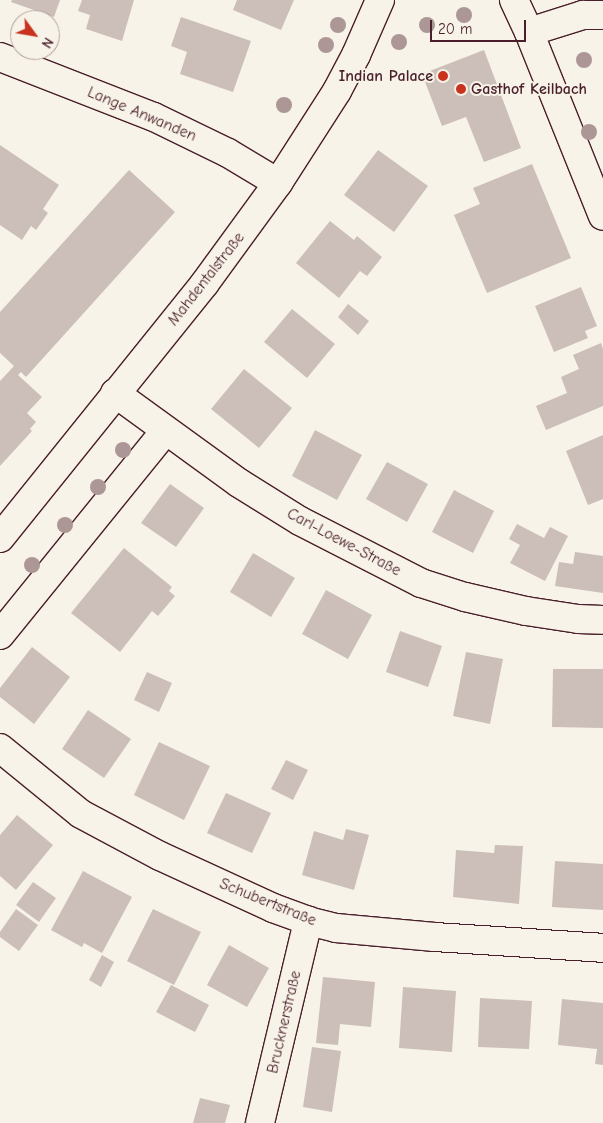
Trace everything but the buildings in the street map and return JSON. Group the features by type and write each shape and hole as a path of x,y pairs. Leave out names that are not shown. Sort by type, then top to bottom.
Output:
{"street":[{"name":"Mahdentalstraße","path":"0,538 205,283 278,183 337,91 380,0"},
{"path":"514,0 529,32 603,216"},
{"path":"529,32 583,15 603,15"},
{"name":"Lange Anwanden","path":"0,57 154,117 228,153 278,183"},
{"name":"Carl-Loewe-Straße","path":"115,393 239,484 300,521 422,583 465,597 526,611 578,619 603,620"},
{"path":"0,635 165,431"},
{"name":"Schubertstraße","path":"0,748 81,814 169,860 273,908 308,921 336,928 603,948"},
{"name":"Brucknerstraße","path":"260,1123 308,921"}],"place":[{"name":"Indian Palace","path":"443,76"},
{"name":"Gasthof Keilbach","path":"461,89"}]}
